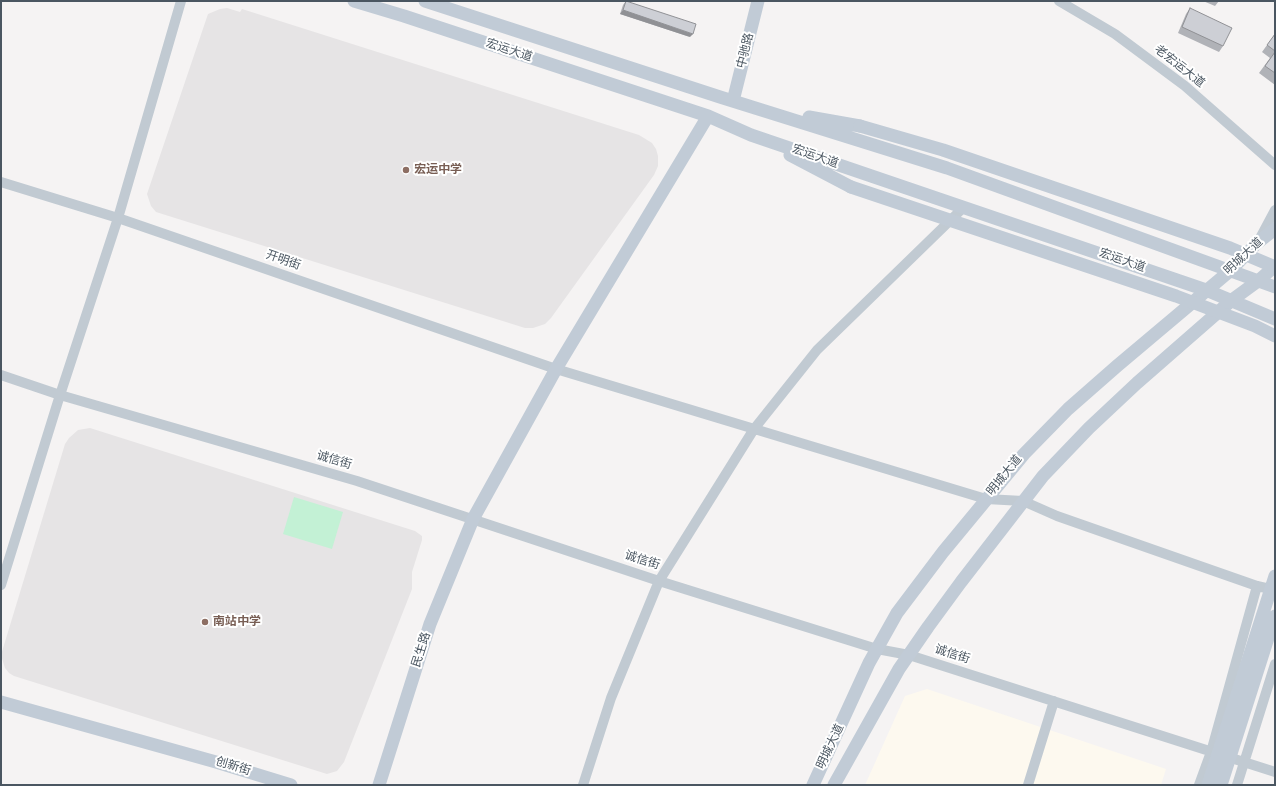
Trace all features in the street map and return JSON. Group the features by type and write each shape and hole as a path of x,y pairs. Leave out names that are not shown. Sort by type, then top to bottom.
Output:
{"main road":[{"name":"宏运大道","path":"354,1 708,116 751,135 1206,290 1275,319"},
{"name":"宏运大道","path":"425,1 733,101 947,168 1275,287"},
{"name":"中驰路","path":"733,101 758,1"},
{"path":"759,109 860,126 958,155 1230,248 1275,266"},
{"name":"民生路","path":"379,785 430,624 473,519 556,369 708,116"},
{"path":"751,135 850,187 1176,296 1256,326 1275,336"},
{"name":"明城大道","path":"813,785 869,663 897,613 943,552 986,499 1024,454 1068,409 1231,270 1257,243 1275,229"},
{"name":"明城大道","path":"834,785 893,678 956,589 1043,476 1089,428 1137,383 1232,300 1258,281 1275,266"},
{"path":"1208,785 1275,576"},
{"path":"1222,785 1275,616"},
{"name":"创新街","path":"1,702 175,750 291,785"}],"street":[{"path":"1,585 60,395 118,218 181,1"},
{"name":"老宏运大道","path":"1059,1 1115,34 1185,86 1275,165"},
{"name":"开明街","path":"1,182 118,218 556,369 986,499 1023,501"},
{"path":"583,785 611,698 659,581 754,429 817,350 964,207"},
{"path":"1257,243 1275,210"},
{"name":"诚信街","path":"1,375 60,395 357,481 659,581 877,649 909,655 1275,772"},
{"path":"1023,501 1057,516 1258,586 1275,590"},
{"path":"1199,785 1211,752 1258,586"},
{"path":"1237,785 1275,664"},
{"path":"1028,785 1054,701"}],"shaded area":[{"name":"宏运中学","path":"227,8 240,12 242,9 639,135 652,143 656,149 658,166 654,175 551,318 545,324 533,328 525,328 156,212 151,206 147,194 208,14"},
{"name":"南站中学","path":"90,428 415,531 422,536 412,572 412,589 344,762 337,771 327,774 14,676 5,668 1,655 65,444 78,430"},
{"path":"927,689 1166,769 1161,785 865,785 905,696"}],"green space":[{"path":"294,497 343,512 332,549 283,534"}],"building":[{"path":"626,1 696,24 693,34 623,10"},
{"path":"1190,8 1232,28 1223,46 1182,27"},
{"path":"1275,34 1275,51 1267,45"},
{"path":"1275,52 1275,73 1265,66"}],"place":[{"name":"宏运中学","path":"406,170"},
{"name":"南站中学","path":"205,622"}]}
